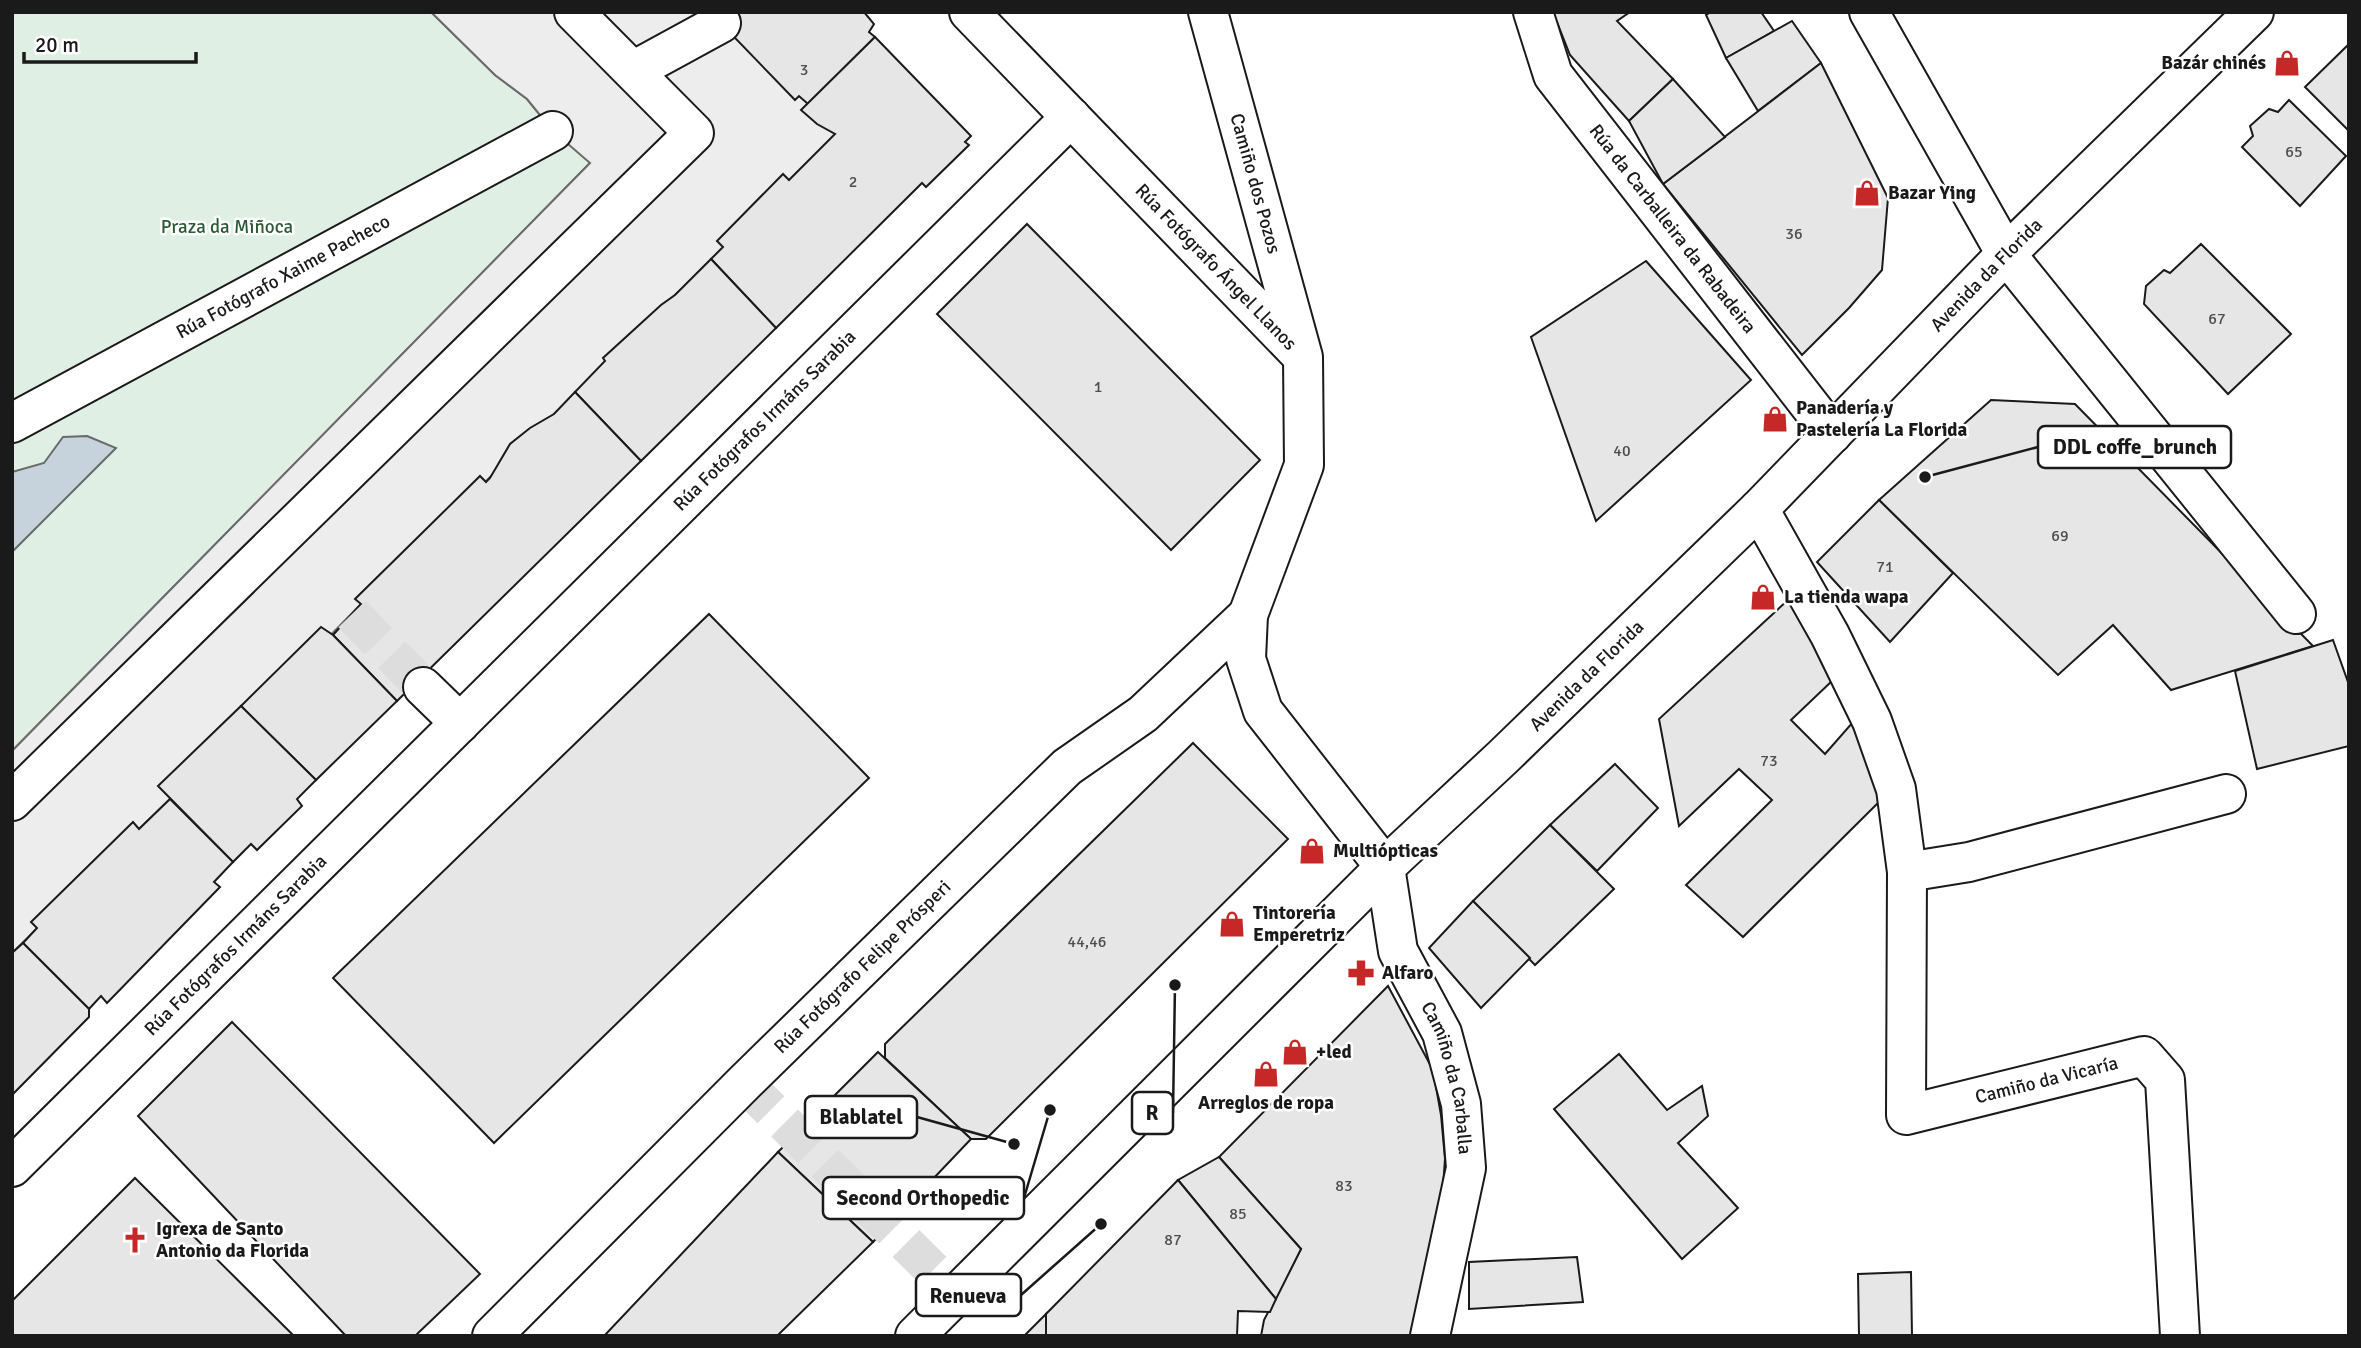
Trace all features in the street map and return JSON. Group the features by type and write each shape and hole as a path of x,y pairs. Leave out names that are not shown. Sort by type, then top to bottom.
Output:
{"street":[{"path":"12,801 694,133 574,12"},
{"name":"Rúa Fotógrafo Ángel Llanos","path":"969,12 1303,357 1304,465 1248,615 1246,659 1263,711 1385,867"},
{"name":"Camiño dos Pozos","path":"1208,12 1303,357"},
{"name":"Rúa da Carballeira da Rabadeira","path":"1533,12 1553,75 1832,434"},
{"path":"1869,12 2006,254 2296,614"},
{"name":"Avenida da Florida","path":"915,1336 1385,867 1503,757 1759,509 2006,254 2254,12"},
{"path":"633,71 721,23"},
{"name":"Rúa Fotógrafos Irmáns Sarabia","path":"12,1167 1071,117"},
{"name":"Rúa Fotógrafo Xaime Pacheco","path":"12,423 553,131"},
{"name":"Camiño da Vicaría","path":"1759,509 1830,635 1872,721 1896,789 1907,872 1906,1115 2144,1056 2165,1080 2180,1336"},
{"name":"Rúa Fotógrafo Felipe Prósperi","path":"492,1336 744,1083 1067,767 1143,714 1248,615"},
{"path":"423,687 460,723"},
{"path":"1907,872 1969,862 2226,794"},
{"name":"Camiño da Carballa","path":"1385,867 1398,951 1442,1033 1461,1104 1466,1168 1430,1336"}],"green space":[{"name":"Praza da Miñoca","path":"12,12 431,12 495,75 527,99 553,131 591,162 12,751"}],"shaded area":[{"path":"431,12 721,12 799,96 847,135 675,295 12,953 12,751 590,163 553,131 527,99 495,75"},
{"path":"87,436 116,448 12,552 12,472 44,463 63,437"}],"building":[{"path":"710,12 864,12 874,24 869,32 875,37 808,104 799,96 795,100"},
{"path":"1553,12 1630,12 1617,21 1673,79 1629,121 1570,55"},
{"path":"1711,12 1761,12 1774,31 1726,58 1706,15"},
{"path":"1792,21 1821,63 1758,111 1726,58"},
{"path":"875,37 971,136 965,142 969,145 926,187 922,183 776,328 711,259 723,247 717,241 783,174 789,180 835,134 817,124 801,110"},
{"path":"2349,44 2349,131 2305,87"},
{"path":"1821,63 1888,198 1882,270 1802,355 1663,184"},
{"path":"1673,79 1725,137 1663,184 1629,121"},
{"path":"2289,100 2346,156 2300,206 2242,147 2253,136 2250,126 2269,109 2278,112"},
{"path":"1027,224 1260,460 1171,550 937,314"},
{"path":"2201,244 2291,334 2228,394 2144,304 2146,286 2164,270 2170,273"},
{"path":"711,259 776,328 641,461 575,392 605,361 603,358 675,295"},
{"path":"1646,261 1751,380 1596,521 1531,337"},
{"path":"575,392 641,461 397,701 333,635 361,604 355,599 480,476 486,482 490,478 510,444 554,414"},
{"path":"1991,400 2075,404 2313,646 2171,690 2113,625 2058,675 1879,500"},
{"path":"1879,500 1953,573 1890,642 1817,562"},
{"path":"1789,599 1833,680 1791,720 1825,754 1853,722 1886,795 1743,937 1686,885 1772,800 1739,769 1679,826 1659,719"},
{"path":"709,614 869,778 494,1143 333,978"},
{"path":"321,627 333,635 397,701 316,780 241,706"},
{"path":"2333,640 2349,685 2349,746 2257,769 2235,671"},
{"path":"241,706 316,780 297,799 302,806 257,850 251,844 233,862 158,786"},
{"path":"1193,743 1288,839 986,1139 971,1139 885,1058 885,1044"},
{"path":"1615,764 1658,808 1597,871 1550,825"},
{"path":"170,799 233,862 214,882 220,887 107,1003 101,996 89,1009 23,943 37,928 31,922 133,822 139,829"},
{"path":"1550,825 1614,889 1535,965 1473,901"},
{"path":"1473,901 1530,958 1481,1008 1429,948"},
{"path":"23,943 89,1009 89,1017 12,1095 12,953"},
{"path":"1388,986 1433,1070 1445,1159 1441,1214 1412,1336 1261,1336 1264,1320 1301,1249 1219,1157"},
{"path":"232,1022 480,1274 415,1336 346,1336 138,1116"},
{"path":"878,1052 971,1139 873,1242 778,1152"},
{"path":"1619,1054 1667,1110 1702,1086 1708,1116 1678,1143 1738,1208 1682,1259 1554,1109"},
{"path":"778,1152 873,1242 777,1336 604,1336"},
{"path":"1219,1157 1301,1249 1276,1299 1178,1180"},
{"name":"Igrexa de Santo Antonio da Florida","path":"135,1178 294,1336 12,1336 12,1301"},
{"path":"1178,1180 1276,1299 1270,1312 1238,1311 1237,1336 1046,1336 1046,1314"},
{"path":"1577,1257 1583,1302 1469,1309 1469,1262"},
{"path":"1911,1272 1912,1336 1859,1336 1858,1274"},
{"path":"1046,1314 1046,1336 1024,1336"}],"tunnel":[{"path":"352,614 423,687"},
{"path":"744,1083 957,1294"}],"place":[{"name":"Bazár chinés","path":"2287,63"},
{"name":"Bazar Ying","path":"1867,193"},
{"name":"Panadería y Pastelería La Florida","path":"1775,419"},
{"name":"DDL coffe_brunch","path":"1925,477"},
{"name":"La tienda wapa","path":"1763,597"},
{"name":"Multiópticas","path":"1312,851"},
{"name":"Tintorería Emperetriz","path":"1232,924"},
{"name":"Alfaro","path":"1361,973"},
{"name":"R","path":"1175,985"},
{"name":"+led","path":"1295,1052"},
{"name":"Arreglos de ropa","path":"1266,1074"},
{"name":"Second Orthopedic","path":"1050,1110"},
{"name":"Blablatel","path":"1014,1144"},
{"name":"Renueva","path":"1101,1224"},
{"name":"Igrexa de Santo Antonio da Florida","path":"135,1240"}]}
